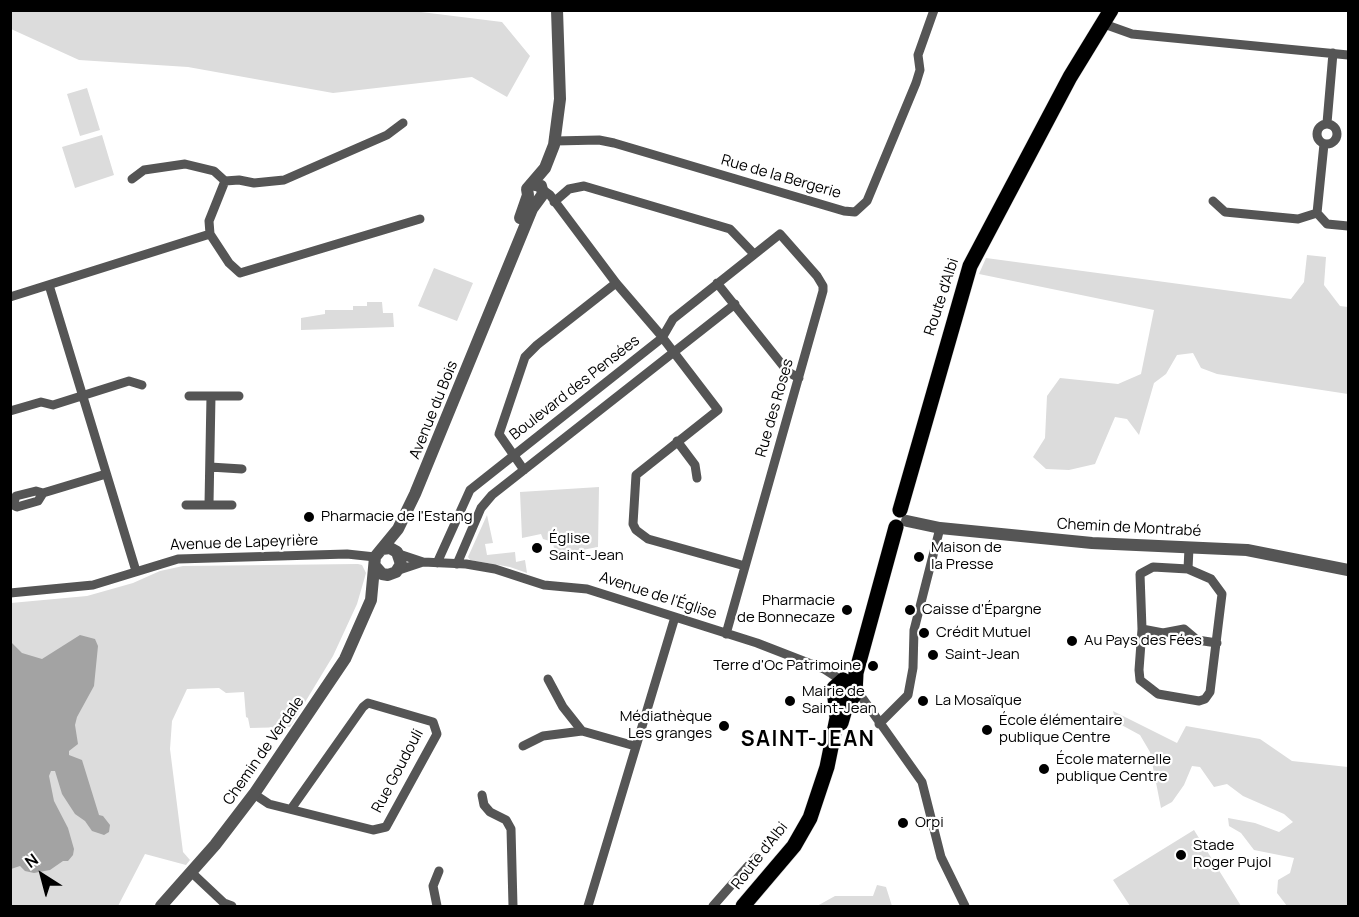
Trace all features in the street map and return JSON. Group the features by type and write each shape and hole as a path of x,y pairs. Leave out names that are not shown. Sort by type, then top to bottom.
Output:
{"main road":[{"name":"Route d'Albi","path":"743,906 794,846 818,800 849,672 901,519 970,266 1105,15"},
{"name":"Route d'Albi","path":"845,690 867,630 879,583"}],"street":[{"name":"Avenue du Bois","path":"377,558 398,529 426,467 494,301 554,143 560,99 557,10"},
{"name":"Rue de la Bergerie","path":"554,143 600,140 614,142 844,212 855,212 867,201 916,83 920,70 918,55 934,10"},
{"path":"1105,15 1132,34 1348,55"},
{"path":"1327,123 1333,53"},
{"path":"132,179 144,170 186,164 214,171 225,181 238,180 254,183 284,180 387,135 403,123"},
{"path":"1327,123 1333,125 1337,136"},
{"path":"1327,123 1318,129 1316,135 1324,144 1317,213 1327,224 1348,226"},
{"path":"1337,136 1348,137"},
{"path":"1324,144 1335,140 1337,136"},
{"path":"225,181 209,221 210,234 230,263 240,273 420,219"},
{"path":"554,202 569,189 584,186 730,229 754,254"},
{"path":"537,192 554,202 718,410 636,475 633,524 636,530 648,539 745,566"},
{"path":"1213,201 1225,212 1298,219 1317,213"},
{"path":"10,297 210,234"},
{"name":"Rue des Roses","path":"726,634 823,286 780,234 754,254"},
{"name":"Boulevard des Pensées","path":"438,563 470,490 662,338 673,319 754,254"},
{"path":"524,470 501,441 500,427 525,357 616,283"},
{"path":"717,283 788,372 799,378"},
{"path":"49,285 136,571"},
{"path":"457,564 481,508 492,495 735,304"},
{"path":"10,411 41,402 54,405 129,381 142,384"},
{"path":"189,396 239,396"},
{"path":"208,504 211,396"},
{"path":"677,441 695,465 697,478"},
{"path":"210,467 242,469"},
{"path":"43,493 106,474"},
{"path":"186,505 232,505"},
{"name":"Chemin de Montrabé","path":"901,519 940,528 1092,543 1247,550 1348,570"},
{"path":"940,528 914,630 914,668 908,695 879,724 922,782 941,857 965,906"},
{"name":"Avenue du Bois","path":"398,529 398,553"},
{"path":"390,548 398,553 401,564 394,572 382,574 377,558 390,548"},
{"path":"1188,569 1189,548"},
{"name":"Avenue de l'Église","path":"398,553 423,562 495,569 544,585 587,589 726,634 810,664 845,690 871,713 879,724"},
{"name":"Avenue de Lapeyrière","path":"10,593 77,587 178,559 347,554 377,558"},
{"name":"Chemin de Verdale","path":"371,600 377,558"},
{"name":"Avenue de l'Église","path":"394,572 423,562"},
{"path":"1153,567 1188,569 1208,576 1220,590 1221,608 1209,695 1202,700 1158,694 1140,680 1142,629 1140,574 1153,567"},
{"name":"Chemin de Verdale","path":"162,906 254,794 345,659 371,600 394,572"},
{"path":"588,906 675,617"},
{"path":"1142,629 1163,633 1184,629 1197,640 1217,643"},
{"path":"548,679 562,706 582,731"},
{"name":"Rue Goudouli","path":"254,794 269,804 373,830 386,827 437,734 433,722 368,703 291,809"},
{"path":"523,746 543,736 582,731 635,746"},
{"path":"482,795 484,806 490,812 506,820 511,829 513,906"},
{"path":"713,906 756,857"},
{"path":"437,906 433,886 439,871"},
{"path":"191,872 224,903 232,906"}],"shaded area":[{"path":"11,10 413,11 502,22 530,56 507,97 472,77 333,93 188,67 79,60 11,29"},
{"path":"87,88 100,130 80,136 67,94"},
{"path":"102,135 114,175 75,188 62,147"},
{"path":"1307,255 1326,257 1324,285 1340,306 1348,307 1348,394 1217,374 1201,368 1193,353 1177,355 1166,374 1154,383 1139,435 1127,419 1115,417 1095,464 1069,470 1046,469 1033,457 1045,438 1047,396 1060,378 1118,384 1141,374 1154,310 979,274 986,258 1291,299 1304,282"},
{"path":"434,268 473,283 457,321 418,306"},
{"path":"367,302 382,302 383,313 393,313 394,327 301,330 301,318 325,314 325,310 353,310 353,306 367,306"},
{"path":"599,487 598,547 555,555 553,542 543,539 541,534 522,538 520,492"},
{"path":"487,515 493,543 485,544 487,555 515,552 516,562 525,560 527,573 510,567 470,560 468,557"},
{"path":"362,565 366,573 357,604 333,656 290,727 250,728 246,717 244,692 226,693 219,688 187,689 172,721 170,749 183,852 190,860 186,865 145,854 118,906 11,906 11,603 87,596 133,583 160,571 183,566"},
{"path":"80,635 95,639 98,646 94,686 77,717 75,725 78,744 69,751 69,755 82,760 99,815 103,816 110,825 109,832 104,835 92,831 85,821 75,814 62,794 55,771 51,771 49,776 54,801 68,828 74,849 73,855 68,861 63,861 50,870 34,873 25,871 20,866 11,869 11,642 22,653 42,659"},
{"path":"1113,711 1177,743 1186,726 1260,739 1292,761 1348,767 1348,906 1287,906 1277,893 1278,880 1290,873 1294,858 1254,850 1241,833 1229,826 1228,818 1255,823 1279,832 1293,822 1284,814 1243,796 1227,784 1214,787 1200,767 1192,766 1184,785 1172,802 1161,808 1150,752 1140,735 1116,722"},
{"name":"Stade Roger Pujol","path":"1194,830 1241,906 1130,906 1113,880"},
{"path":"877,885 886,887 892,906 817,906 835,896 873,896"}],"place":[{"name":"Pharmacie de l'Estang","path":"309,517"},
{"name":"Église Saint-Jean","path":"537,548"},
{"name":"Maison de la Presse","path":"919,557"},
{"name":"Pharmacie de Bonnecaze","path":"847,610"},
{"name":"Caisse d'Épargne","path":"910,610"},
{"name":"Crédit Mutuel","path":"924,633"},
{"name":"Au Pays des Fées","path":"1072,641"},
{"name":"Saint-Jean","path":"933,655"},
{"name":"Terre d'Oc Patrimoine","path":"873,666"},
{"name":"Mairie de Saint-Jean","path":"790,701"},
{"name":"La Mosaïque","path":"923,701"},
{"name":"Médiathèque Les granges","path":"724,726"},
{"name":"École élémentaire publique Centre","path":"987,730"},
{"name":"École maternelle publique Centre","path":"1044,769"},
{"name":"Orpi","path":"903,823"},
{"name":"Stade Roger Pujol","path":"1181,855"}],"district":[{"name":"SAINT-JEAN","path":"808,740"}]}
